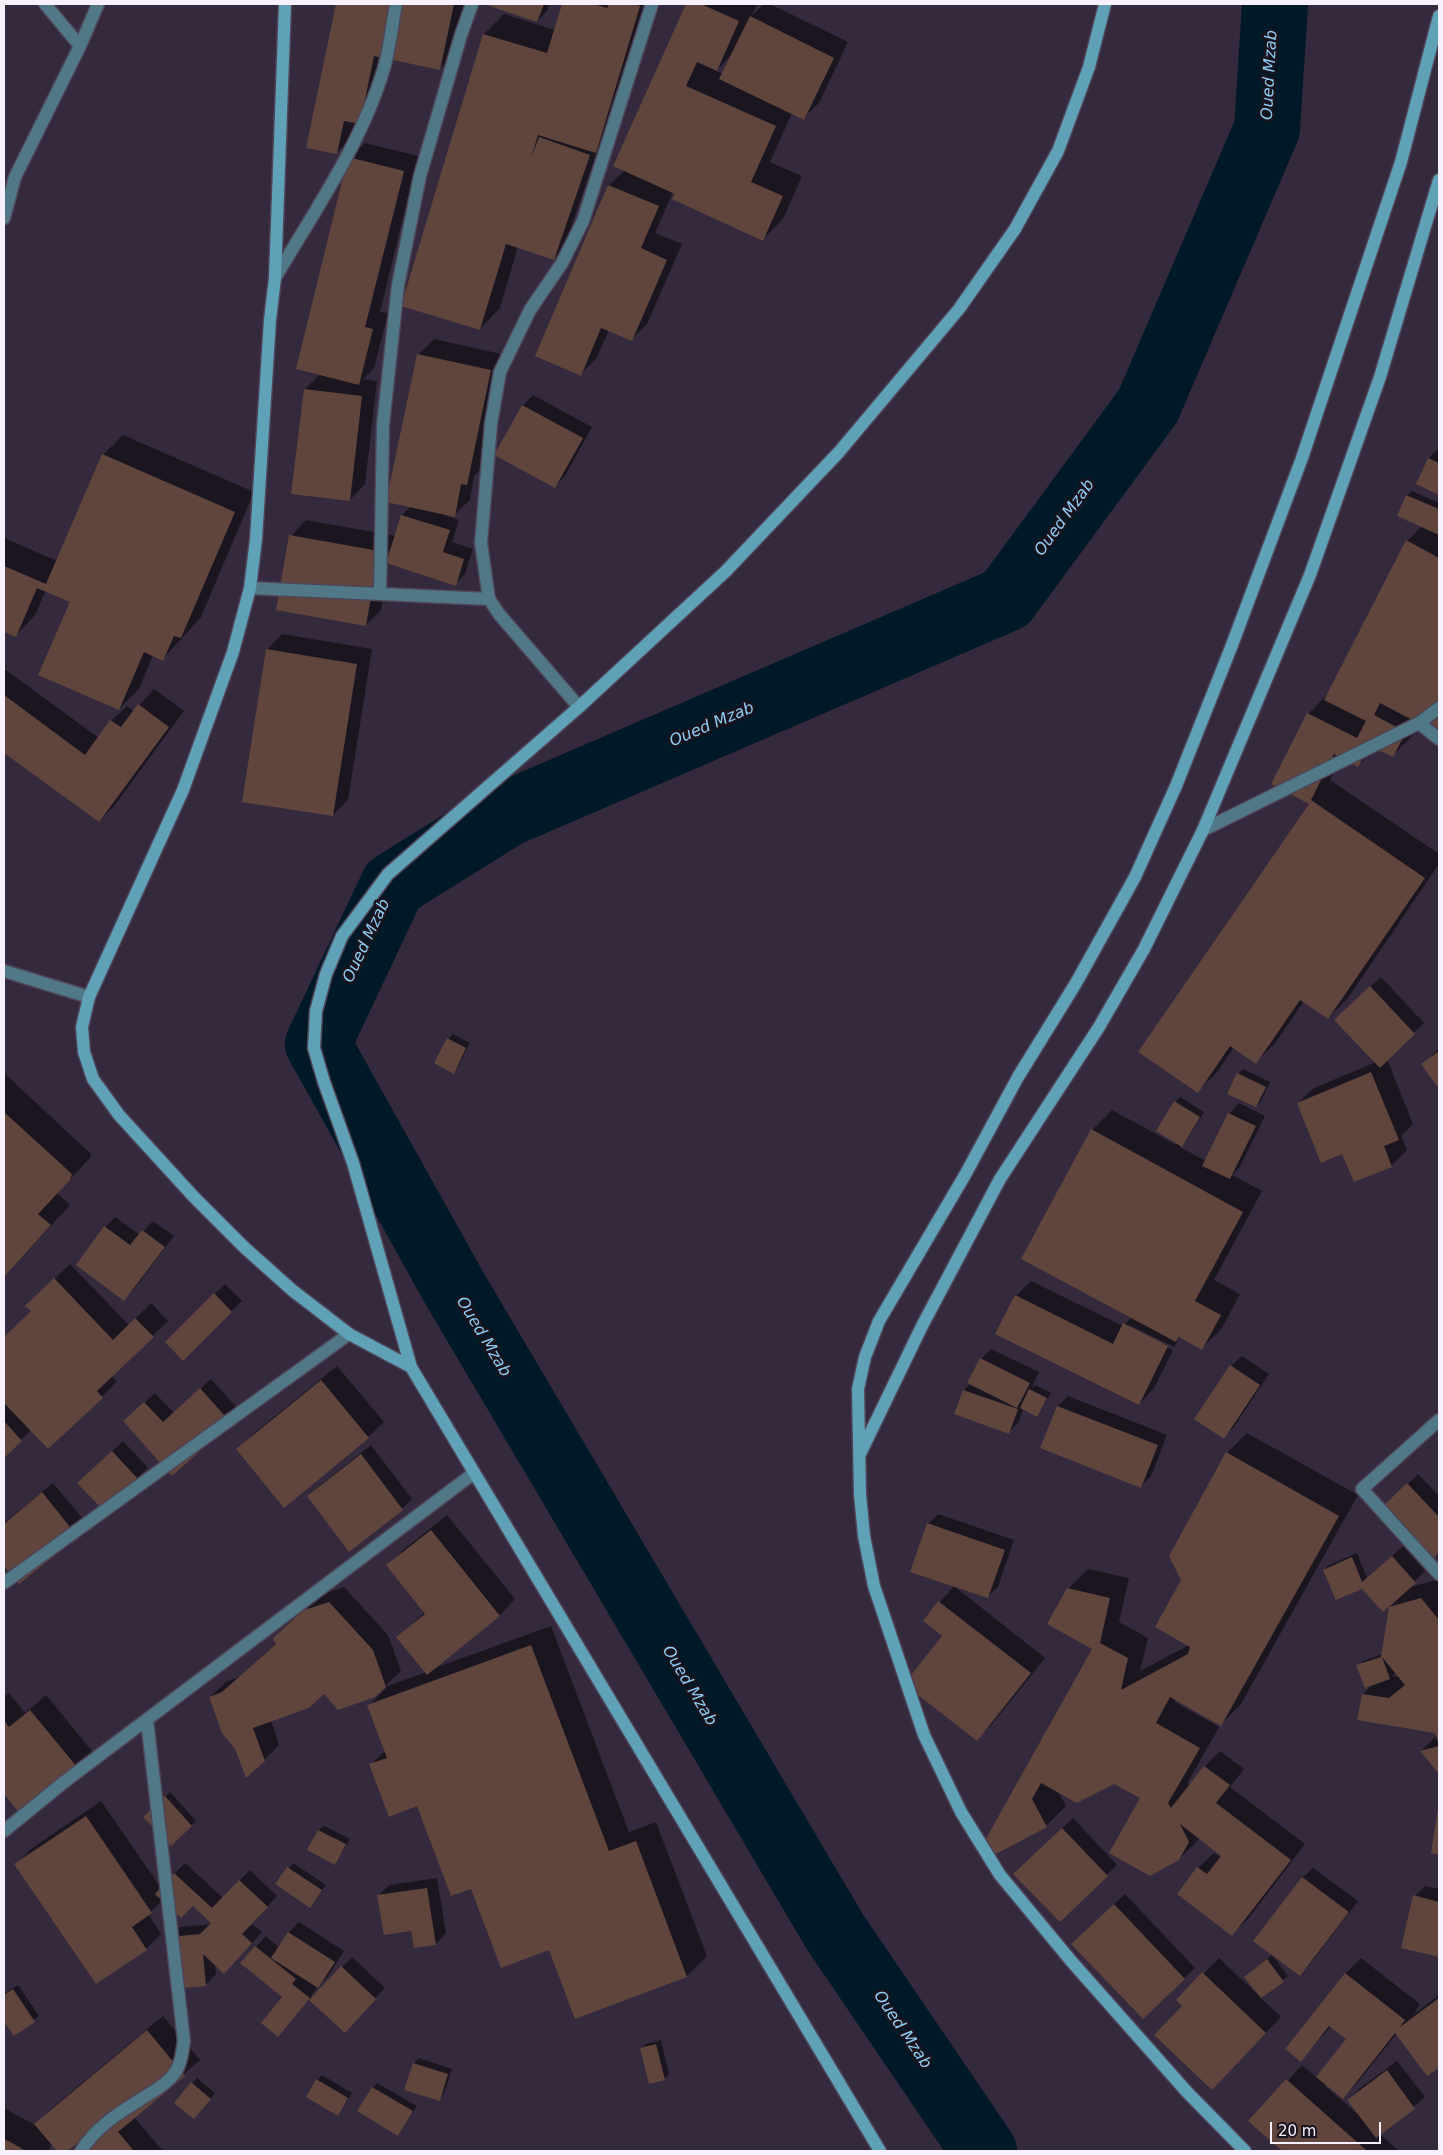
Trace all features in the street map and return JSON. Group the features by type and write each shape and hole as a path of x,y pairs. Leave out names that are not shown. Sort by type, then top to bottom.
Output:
{"main road":[{"path":"286,4 275,278 270,320 256,539 250,588 233,652 183,790 89,997 82,1026 84,1052 93,1079 120,1115 193,1196 245,1248 292,1290 349,1334 412,1367"},
{"path":"880,2151 412,1367 353,1163 314,1048 316,1011 326,974 342,936 388,874 579,707 726,571 840,452 959,309 1015,229 1058,150 1089,67 1106,4"},
{"path":"1245,2151 1187,2092 1072,1962 1000,1875 961,1812 924,1736 874,1586 863,1527 860,1494 858,1389 865,1357 879,1321 964,1175 1018,1077 1076,984 1126,894 1183,769 1232,645 1315,420 1401,162 1439,16"},
{"path":"860,1455 922,1326 1000,1179 1099,1027 1144,949 1203,830 1310,575 1380,377 1439,180"}],"street":[{"path":"45,4 80,46"},
{"path":"4,218 15,177 80,46 98,4"},
{"path":"275,278 342,164 365,120 384,67 396,4"},
{"path":"380,594 383,425 398,285 420,176 461,34 472,4"},
{"path":"579,707 499,614 489,599 481,543 491,424 500,372 530,310 562,263 583,221 652,4"},
{"path":"250,588 489,599"},
{"path":"1203,830 1419,724 1439,708"},
{"path":"1419,724 1439,739"},
{"path":"4,971 89,997"},
{"path":"4,1583 349,1334"},
{"path":"1439,1420 1362,1489 1439,1574"},
{"path":"4,1832 64,1782 474,1473"},
{"path":"81,2151 88,2139 114,2116 162,2085 173,2075 180,2062 184,2041 147,1720"}],"building":[{"path":"336,4 454,4 440,70 374,56 360,124 344,121 337,154 306,148"},
{"path":"484,4 544,4 537,22"},
{"path":"562,4 594,4 607,8 609,4 634,4 640,6 596,153 538,135 531,158 539,137 590,155 554,260 506,244 480,330 401,306 483,34 547,53"},
{"path":"686,4 701,4 739,21 717,71 697,62 686,86 776,126 751,182 783,196 763,241 672,199 675,194 613,166"},
{"path":"750,16 834,58 804,120 719,79"},
{"path":"348,157 404,171 365,327 373,329 359,385 296,369"},
{"path":"608,185 659,206 641,248 667,260 632,341 601,328 581,376 535,356"},
{"path":"417,354 491,370 467,485 461,484 455,517 386,502"},
{"path":"304,389 362,396 350,501 291,494"},
{"path":"522,405 583,438 555,488 494,455"},
{"path":"102,454 235,512 181,638 174,636 163,661 144,652 119,710 38,675 70,602 37,588 16,637 4,632 4,566 46,584"},
{"path":"1428,458 1439,463 1439,495 1416,484"},
{"path":"1406,495 1439,509 1439,535 1397,516"},
{"path":"401,515 450,530 443,552 464,559 456,586 386,563"},
{"path":"289,535 379,551 366,626 276,610"},
{"path":"1406,540 1439,558 1439,734 1380,703 1374,715 1406,732 1393,757 1369,746 1358,767 1334,754 1311,800 1425,878 1328,1019 1300,1000 1256,1064 1230,1046 1198,1093 1138,1052 1309,804 1271,784 1307,713 1357,738 1366,721 1324,700"},
{"path":"266,649 357,664 333,816 242,802"},
{"path":"4,695 85,755 110,720 121,727 138,704 169,727 99,822 4,753"},
{"path":"1370,986 1415,1034 1380,1068 1334,1020"},
{"path":"447,1038 466,1048 454,1074 434,1063"},
{"path":"1439,1051 1439,1089 1421,1064"},
{"path":"1371,1072 1399,1140 1384,1146 1392,1167 1354,1182 1342,1154 1321,1163 1297,1103"},
{"path":"1237,1073 1266,1087 1256,1107 1227,1094"},
{"path":"1174,1101 1200,1117 1182,1147 1156,1131"},
{"path":"4,1112 72,1174 70,1180 38,1214 51,1225 4,1277"},
{"path":"1228,1113 1256,1126 1230,1179 1202,1166"},
{"path":"1091,1129 1243,1212 1195,1301 1221,1315 1202,1350 1179,1337 1176,1342 1021,1259"},
{"path":"104,1226 130,1245 142,1230 165,1247 124,1301 76,1265"},
{"path":"54,1278 113,1340 135,1318 154,1337 97,1391 103,1398 48,1449 4,1403 4,1337 31,1311 25,1306"},
{"path":"214,1293 232,1312 183,1361 165,1342"},
{"path":"1015,1295 1113,1344 1123,1323 1168,1346 1139,1405 995,1334"},
{"path":"980,1358 1030,1383 1017,1408 967,1383"},
{"path":"1230,1365 1260,1385 1224,1439 1194,1419"},
{"path":"321,1380 369,1438 284,1508 236,1449"},
{"path":"200,1388 231,1423 172,1476 123,1421 144,1402 163,1422"},
{"path":"1029,1389 1047,1398 1037,1417 1020,1408"},
{"path":"963,1390 1018,1409 1009,1434 954,1414"},
{"path":"1057,1406 1158,1445 1141,1488 1040,1448"},
{"path":"4,1421 22,1441 4,1458"},
{"path":"112,1451 138,1479 104,1511 77,1483"},
{"path":"1226,1452 1339,1516 1221,1726 1170,1697 1156,1723 1200,1748 1168,1803 1171,1808 1204,1766 1230,1785 1216,1803 1291,1860 1232,1936 1177,1894 1197,1867 1207,1874 1221,1856 1180,1824 1189,1842 1179,1860 1150,1876 1109,1853 1140,1798 1114,1784 1077,1803 1041,1783 1032,1799 1047,1827 994,1855 983,1844 1092,1649 1047,1624 1067,1588 1110,1598 1100,1643 1128,1658 1121,1690 1188,1654 1190,1647 1155,1627 1181,1580 1169,1556"},
{"path":"361,1454 403,1510 349,1552 307,1496"},
{"path":"1407,1483 1439,1517 1439,1553 1428,1563 1379,1510"},
{"path":"42,1492 78,1537 19,1584 4,1566 4,1524"},
{"path":"927,1523 1005,1550 988,1598 910,1572"},
{"path":"431,1530 500,1616 427,1675 396,1637 425,1614 386,1565"},
{"path":"1392,1556 1416,1583 1383,1612 1362,1589 1336,1600 1323,1570 1352,1557 1362,1582"},
{"path":"1421,1598 1439,1620 1439,1745 1435,1733 1357,1720 1362,1694 1389,1698 1405,1685 1382,1657 1390,1679 1365,1688 1356,1665 1381,1657 1389,1607"},
{"path":"938,1601 1031,1673 977,1741 904,1684 942,1636 923,1621"},
{"path":"329,1602 373,1650 386,1687 375,1697 338,1710 324,1694 309,1708 253,1728 265,1761 246,1778 235,1749 222,1733 209,1697 222,1692 276,1644 273,1638 304,1610"},
{"path":"531,1645 609,1851 636,1841 687,1977 575,2019 549,1950 501,1968 471,1889 451,1896 417,1806 389,1817 369,1764 387,1758 367,1705"},
{"path":"30,1710 82,1773 25,1820 4,1794 4,1720 9,1727"},
{"path":"1439,1746 1439,1774 1420,1751"},
{"path":"165,1796 192,1826 171,1846 143,1817"},
{"path":"1439,1809 1439,1855 1431,1853"},
{"path":"86,1816 152,1913 132,1927 147,1950 96,1984 14,1864"},
{"path":"1062,1828 1108,1876 1060,1922 1013,1874"},
{"path":"318,1830 346,1844 335,1865 307,1850"},
{"path":"287,1867 322,1890 310,1908 275,1884"},
{"path":"174,1873 212,1908 239,1880 268,1907 242,1934 252,1943 224,1974 203,1954 206,1986 173,1989 169,1937 200,1934 211,1923 193,1906 181,1918 155,1894"},
{"path":"1302,1877 1349,1912 1300,1976 1253,1941"},
{"path":"427,1888 436,1945 414,1948 411,1931 384,1935 377,1895"},
{"path":"1413,1895 1439,1902 1439,1957 1401,1948"},
{"path":"1114,1904 1185,1979 1143,2019 1071,1944"},
{"path":"288,1932 335,1962 318,1988 271,1958"},
{"path":"255,1946 296,1979 292,1984 310,1998 278,2037 261,2023 282,1997 240,1963"},
{"path":"1267,1959 1284,1982 1261,1998 1244,1977"},
{"path":"341,1966 376,1999 345,2033 309,2000"},
{"path":"1202,1972 1266,2033 1212,2090 1154,2035 1182,2006 1176,2000"},
{"path":"1345,1973 1405,2020 1400,2027 1439,1998 1439,2068 1427,2076 1395,2033 1343,2099 1316,2077 1346,2039 1329,2026 1301,2062 1285,2049"},
{"path":"13,1989 35,2022 14,2036 4,2022 4,1995"},
{"path":"147,2030 185,2076 118,2132 134,2151 87,2151 79,2142 67,2151 57,2151 34,2124"},
{"path":"656,2044 665,2080 649,2084 640,2048"},
{"path":"413,2063 448,2074 440,2101 404,2090"},
{"path":"1387,2070 1415,2109 1376,2138 1347,2100"},
{"path":"316,2079 348,2098 338,2116 306,2097"},
{"path":"1286,2079 1367,2151 1282,2151 1248,2121"},
{"path":"191,2082 211,2099 194,2119 174,2103"},
{"path":"372,2087 413,2111 398,2136 357,2111"},
{"path":"4,2139 12,2143 26,2151 4,2151"}],"waterway":[{"name":"Oued Mzab","path":"984,2151 835,1932 456,1291 318,1044 393,885 507,814 1006,599 1148,406 1267,129 1275,4"}]}
